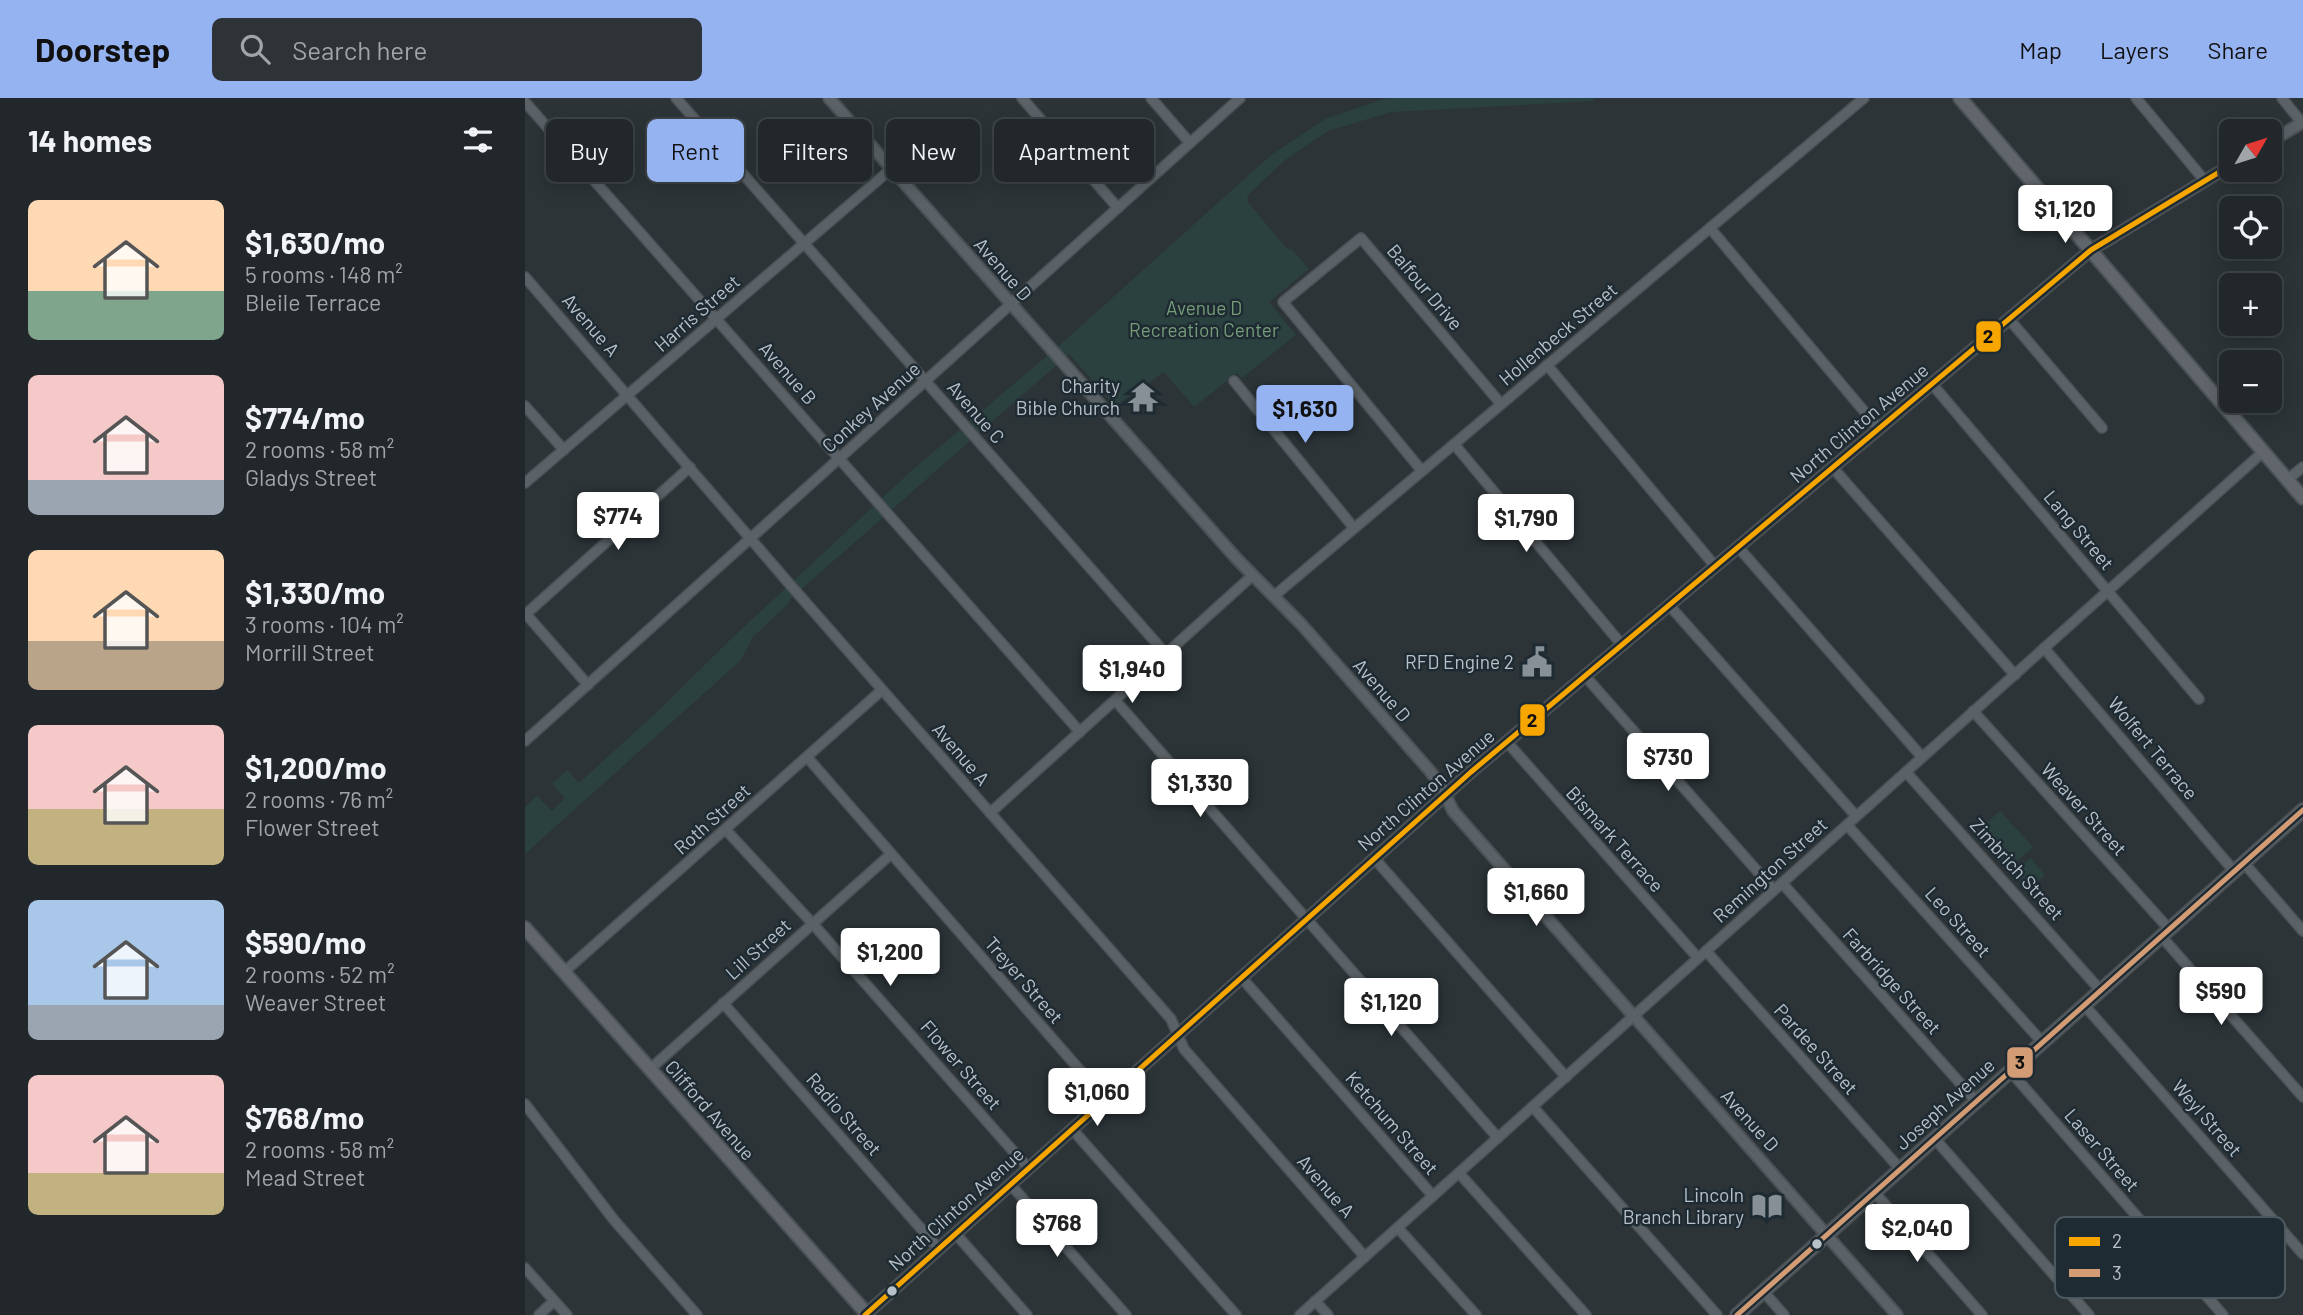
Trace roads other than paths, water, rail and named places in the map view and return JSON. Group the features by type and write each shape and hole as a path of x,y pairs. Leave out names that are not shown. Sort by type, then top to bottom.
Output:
{"main road":[{"path":"1960,98 2303,498"},
{"name":"Joseph Avenue","path":"1737,1315 2303,810"},
{"name":"Clifford Avenue","path":"525,928 866,1314"}],"street":[{"name":"Avenue C","path":"676,98 1166,654"},
{"name":"Avenue D","path":"829,98 886,163"},
{"path":"1022,98 1118,208"},
{"path":"1151,98 1190,143"},
{"name":"Conkey Avenue","path":"525,741 1240,98"},
{"name":"Hollenbeck Street","path":"1274,596 1864,98"},
{"path":"2136,98 2204,181"},
{"path":"2282,98 2302,123 2282,135"},
{"name":"Avenue B","path":"525,102 1080,732"},
{"name":"North Clinton Avenue","path":"866,1314 1444,796 1715,566 2091,250 2219,172"},
{"name":"Harris Street","path":"525,483 886,173"},
{"name":"Avenue D","path":"903,182 1434,776 1453,811 1897,1315"},
{"path":"1710,228 1879,429"},
{"name":"Balfour Drive","path":"1422,471 1283,302 1361,238 1501,404"},
{"name":"Avenue A","path":"525,276 882,690 1171,1019 1184,1049 1365,1257"},
{"path":"2009,319 2102,428"},
{"path":"1547,365 1715,566"},
{"path":"1234,381 1353,528"},
{"name":"Lang Street","path":"1932,384 2199,699"},
{"path":"525,406 564,450"},
{"path":"1454,444 1622,645"},
{"name":"Remington Street","path":"1300,1315 2263,452"},
{"path":"588,685 525,614 690,467"},
{"path":"2287,480 2303,467"},
{"path":"1833,468 2015,674"},
{"path":"1738,547 1922,757"},
{"path":"990,813 1252,575"},
{"path":"1669,605 1856,816"},
{"name":"Wolfert Terrace","path":"2044,648 2239,867 2303,931"},
{"name":"Farbridge Street","path":"1585,676 1976,1101"},
{"name":"Roth Street","path":"564,972 882,690"},
{"path":"1115,700 1498,1138"},
{"name":"Weaver Street","path":"1973,711 2303,1097"},
{"name":"Bismark Terrace","path":"1507,742 1698,958"},
{"name":"Treyer Street","path":"807,757 1105,1099"},
{"name":"Zimbrich Street","path":"1906,772 2101,991"},
{"name":"Leo Street","path":"1847,825 2042,1043"},
{"name":"Flower Street","path":"726,830 813,924 1028,1168"},
{"name":"Lill Street","path":"649,1070 891,854"},
{"path":"1374,858 1566,1077"},
{"name":"Pardee Street","path":"1706,951 1901,1170"},
{"name":"Ketchum Street","path":"1241,977 1433,1196"},
{"name":"Radio Street","path":"723,1003 938,1248"},
{"name":"Weyl Street","path":"2085,1006 2270,1217"},
{"name":"Laser Street","path":"2010,1071 2137,1217"},
{"path":"525,1104 606,1210 697,1315"},
{"path":"1533,1107 1717,1315"},
{"path":"1073,1129 1237,1315"},
{"path":"1935,1139 2055,1276"},
{"path":"1459,1173 1585,1315"},
{"path":"1010,1184 1126,1315"},
{"path":"1875,1193 1982,1315"},
{"path":"1398,1228 1476,1315"},
{"path":"955,1233 1027,1315"},
{"name":"Weyl Street","path":"2285,1234 2303,1254"},
{"path":"525,1268 566,1315"},
{"path":"1763,1291 1784,1315"},
{"path":"2074,1298 2089,1315"},
{"name":"Laser Street","path":"2208,1298 2223,1315"},
{"path":"539,1315 554,1301"},
{"path":"1315,1301 1328,1315"}],"place":[{"name":"Charity Bible Church","path":"1143,397"},
{"name":"RFD Engine 2","path":"1537,662"},
{"name":"Lincoln Branch Library","path":"1767,1206"}],"park label":[{"name":"Avenue D Recreation Center","path":"1204,319"}]}
